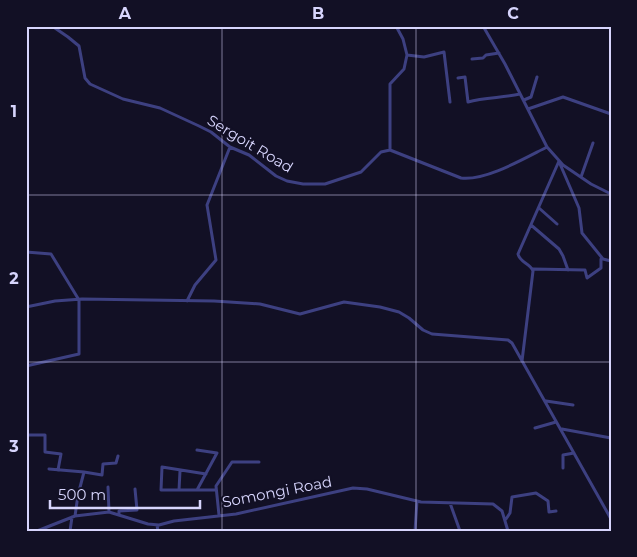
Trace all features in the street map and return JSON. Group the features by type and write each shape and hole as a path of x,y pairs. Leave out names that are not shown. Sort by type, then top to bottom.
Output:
{"street":[{"name":"Sergoit Road","path":"52,26 79,46 84,78 90,84 123,98 168,111 211,132 230,147 250,155 280,178 294,183 325,184 358,174 381,152 390,150"},
{"path":"396,26 403,38 407,55 404,69 390,84 390,150 466,179 506,168 547,147"},
{"path":"483,26 524,100 547,147 559,161 581,177 611,194"},
{"path":"407,55 424,57 444,52 450,102"},
{"path":"472,59 483,58 486,54 498,53"},
{"path":"458,78 465,77 468,102 520,94"},
{"path":"524,100 531,98 537,77"},
{"path":"528,109 563,97 611,114"},
{"path":"581,177 593,143"},
{"path":"187,301 195,285 216,260 207,205 230,147"},
{"path":"559,161 518,257 533,269 585,270 587,278 590,278 601,268 602,258"},
{"path":"559,161 579,208 582,232 602,258 605,261 611,261"},
{"path":"539,208 557,224"},
{"path":"531,225 559,249 568,270"},
{"path":"26,252 51,254 79,300 80,354 26,366"},
{"path":"522,362 532,291 533,269"},
{"path":"26,307 79,300 187,301 260,304 300,314 341,302 364,304 398,312 432,334 508,340 512,343 557,421 611,519"},
{"path":"545,401 573,405"},
{"path":"535,428 557,421"},
{"path":"561,429 611,438"},
{"path":"26,435 45,435 44,452 61,454 58,470"},
{"path":"197,450 217,453 198,490"},
{"path":"563,468 563,455 574,453"},
{"path":"49,469 102,475 103,464 116,463 118,456"},
{"path":"219,516 216,486 232,462 259,462"},
{"path":"206,474 162,467 161,490 216,490"},
{"path":"179,490 180,470"},
{"path":"70,531 84,472"},
{"path":"108,487 109,512"},
{"name":"Somongi Road","path":"36,531 73,516 109,512 157,525 270,507 353,488 417,501 493,504 502,511 505,519"},
{"path":"119,514 119,511 137,510 135,489"},
{"path":"508,531 505,519 510,513 512,498 536,493 548,501 549,512 556,511"},
{"path":"416,531 417,501"},
{"path":"450,503 460,531"},
{"path":"157,525 158,531"}]}
